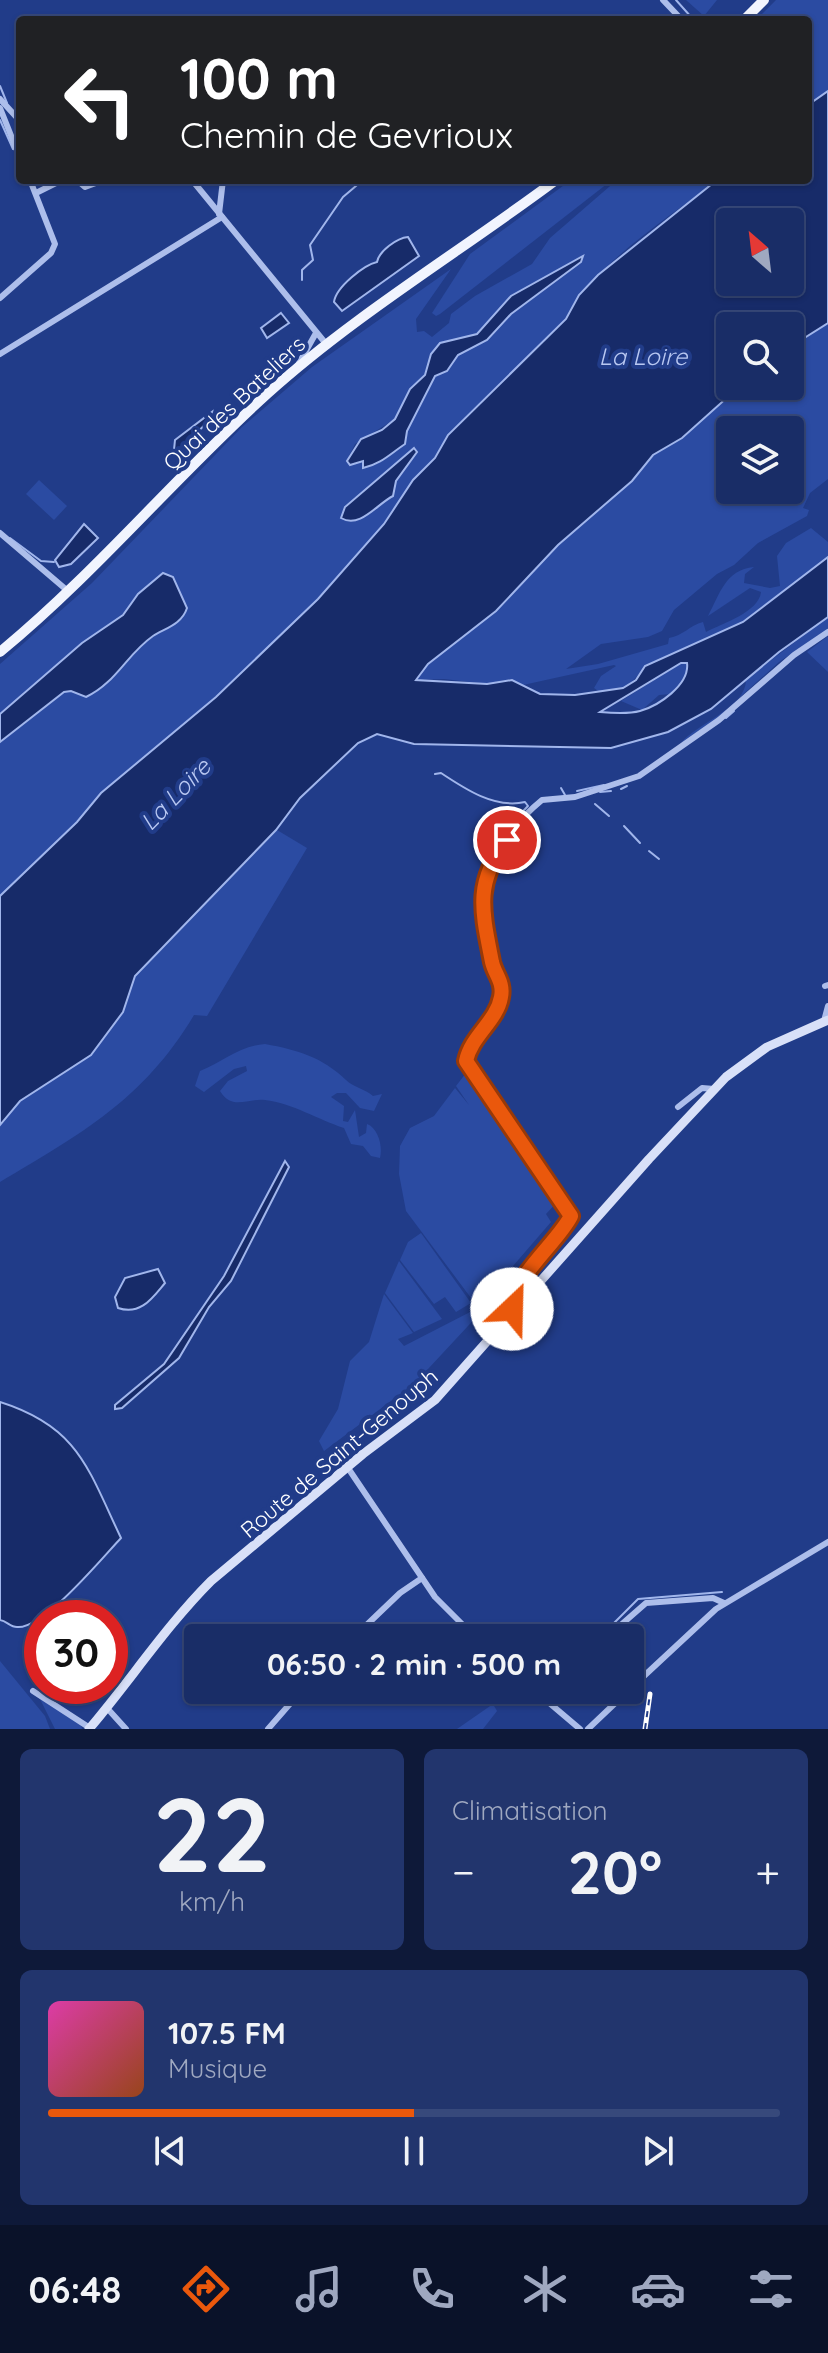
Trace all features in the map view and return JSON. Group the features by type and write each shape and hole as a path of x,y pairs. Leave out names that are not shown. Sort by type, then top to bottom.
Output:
{"main road":[{"path":"748,16 764,0"},
{"name":"Quai des Bateliers","path":"0,652 69,592 223,435 297,368 550,184"}],"street":[{"path":"663,0 678,16"},
{"path":"0,99 16,117"},
{"path":"0,108 16,148"},
{"path":"0,298 54,248 32,184"},
{"path":"36,193 54,184"},
{"path":"195,184 327,345"},
{"path":"221,216 223,184"},
{"path":"0,354 221,216"},
{"path":"297,368 316,333"},
{"path":"0,533 69,592"},
{"path":"513,1312 516,1292 571,1216 467,1067 468,1053 496,1011 502,992 486,935 482,886 486,873 499,850 542,800 575,797 639,776 719,720 794,655 828,632"},
{"path":"826,1021 828,1006"},
{"name":"Route de Saint-Genouph","path":"89,1728 186,1606 211,1581 435,1400 714,1089 767,1047 826,1021"},
{"path":"678,1107 702,1088 714,1089"},
{"path":"348,1468 435,1597 462,1624"},
{"path":"644,1677 724,1603 828,1542"},
{"path":"368,1624 400,1593 422,1578"},
{"path":"622,1624 646,1603 713,1598 724,1603"},
{"path":"53,1704 89,1728"},
{"path":"268,1729 290,1704"},
{"path":"549,1704 580,1729"},
{"path":"588,1729 615,1704"},
{"path":"107,1708 126,1729"}],"shaded area":[{"path":"686,0 717,0 704,16"},
{"path":"776,0 828,0 828,91 812,102 812,16 760,16"},
{"path":"566,184 607,184 436,316 432,313 470,254"},
{"path":"612,184 712,184 634,243 595,279 566,319 448,435 435,458 413,480 384,524 318,599 216,697 101,793 77,822 0,896 0,742 64,692 86,696 96,691 139,648 187,608 176,584 133,600 123,615 75,649 0,714 0,664 92,583 242,427 312,367 451,269 416,319 417,332 424,331 432,337 449,323 451,314 475,296 532,264 550,238","holes":["581,257 581,262 511,314 487,340 458,355 447,370 435,376 407,431 405,444 375,464 363,468 363,461 350,465 349,456 355,444 395,419 410,389 420,382 453,340 477,334 511,296","417,452 396,482 393,496 359,519 345,507 388,470"]},
{"path":"828,323 828,479 810,493 803,508 809,510 807,516 758,543 734,565 717,574 674,610 662,631 648,637 601,644 566,669 598,664 668,644 669,638 698,623 703,622 706,632 739,616 754,605 761,592 750,588 708,616 725,584 736,573 754,567 745,574 744,583 770,588 780,586 777,556 786,543 811,528 828,542 828,557 742,622 646,666 632,681 616,690 601,693 594,688 601,676 614,665 523,685 504,680 487,684 444,679 416,680 428,664 496,611 558,545 632,481 653,455 682,438 724,400 804,400 804,338"},
{"path":"39,480 67,506 54,520 26,494"},
{"path":"828,617 828,629 779,662 736,701 746,679"},
{"path":"828,636 828,672 807,652"},
{"path":"681,663 687,663 686,677 671,694 659,695 642,710 621,701"},
{"path":"727,709 716,719 681,743 688,736"},
{"path":"277,830 307,848 207,1016 194,1015 154,1070 109,1112 0,1182 0,1125 20,1101 123,1012 135,976"},
{"path":"265,1044 309,1056 373,1096 382,1094 374,1111 360,1108 346,1093 331,1097 344,1106 343,1121 348,1122 355,1110 359,1137 366,1133 367,1124 374,1129 380,1143 380,1158 371,1156 363,1146 351,1144 344,1128 295,1108 265,1100 230,1101 220,1091 228,1081 247,1071 246,1066 234,1069 204,1092 195,1086 200,1071 239,1051"},
{"path":"466,1073 559,1200 546,1214 551,1222 494,1288 474,1302 406,1211 399,1174 400,1146 410,1128 434,1116 455,1088 469,1105 456,1086"},
{"path":"421,1233 471,1303 456,1312 445,1297 434,1304 400,1260 408,1242"},
{"path":"399,1261 442,1319 414,1332 385,1293"},
{"path":"384,1294 413,1333 398,1339 404,1346 476,1309 481,1312 415,1383 324,1451 319,1441 338,1409 350,1361 369,1342"},
{"path":"0,1661 24,1690 24,1704 35,1704 50,1729 0,1729"},
{"path":"42,1704 48,1704 81,1725 82,1729 55,1729"},
{"path":"493,1704 497,1711 483,1729 457,1729"}],"water":[{"name":"La Loire","path":"828,91 828,323 804,338 804,312 716,312 716,400 724,400 682,438 653,455 632,481 558,545 496,611 428,664 416,680 487,684 512,680 540,694 575,695 623,688 636,680 645,666 743,622 828,557 828,617 779,652 711,709 668,732 611,748 414,744 377,734 358,743 300,798 276,830 135,976 123,1012 91,1055 20,1101 0,1125 0,896 77,822 101,793 216,697 318,599 384,524 413,480 435,458 448,435 566,319 579,295 598,275 712,184 812,184 812,102","holes":["681,663 687,663 687,671 678,687 647,708 636,712 600,712"]},
{"path":"408,237 419,256 342,311 334,302 345,284 358,272 377,262 389,246"},
{"path":"583,256 581,262 511,314 487,340 458,355 447,371 435,376 407,431 405,444 369,466 363,468 363,461 350,465 347,461 361,439 382,430 395,419 410,389 425,375 431,354 440,343 477,334 511,296"},
{"path":"281,313 289,323 267,338 261,328"},
{"path":"212,412 185,449 174,450 175,440"},
{"path":"414,448 417,452 396,481 393,496 362,518 348,521 341,518 345,507"},
{"path":"84,524 98,538 71,564 59,567 55,560"},
{"path":"163,573 173,577 187,608 181,618 144,643 96,691 86,697 71,691 64,692 0,742 0,714 82,643 123,615 138,594"},
{"path":"285,1161 289,1167 231,1281 209,1307 179,1358 122,1408 115,1409 115,1405 164,1364 224,1276"},
{"path":"158,1269 165,1283 151,1299 133,1309 118,1308 115,1297 125,1278"},
{"path":"0,1402 27,1412 64,1438 89,1471 121,1538 62,1600 24,1600 24,1626 12,1626 0,1620"}],"waterway":[{"path":"676,0 690,16"},
{"path":"0,86 7,103"},
{"path":"0,120 13,149"},
{"path":"302,280 302,270 313,260 310,245 343,197 358,184"},
{"path":"10,538 41,561 54,562"},
{"path":"726,718 734,711"},
{"path":"435,774 441,773 492,800 525,802 528,806 494,841"},
{"path":"577,791 604,785"},
{"path":"621,789 627,786"},
{"path":"561,788 565,795"},
{"path":"600,792 611,791"},
{"path":"595,804 609,816"},
{"path":"519,830 529,820"},
{"path":"624,826 640,843"},
{"path":"649,851 659,859"},
{"path":"613,1624 638,1599 722,1592"}],"railway":[{"path":"645,1729 650,1694"}],"route":[{"path":"507,840 486,873 482,886 486,935 493,965 502,983 501,1001 473,1041 467,1067 571,1216 520,1284 513,1296 512,1309"}]}
